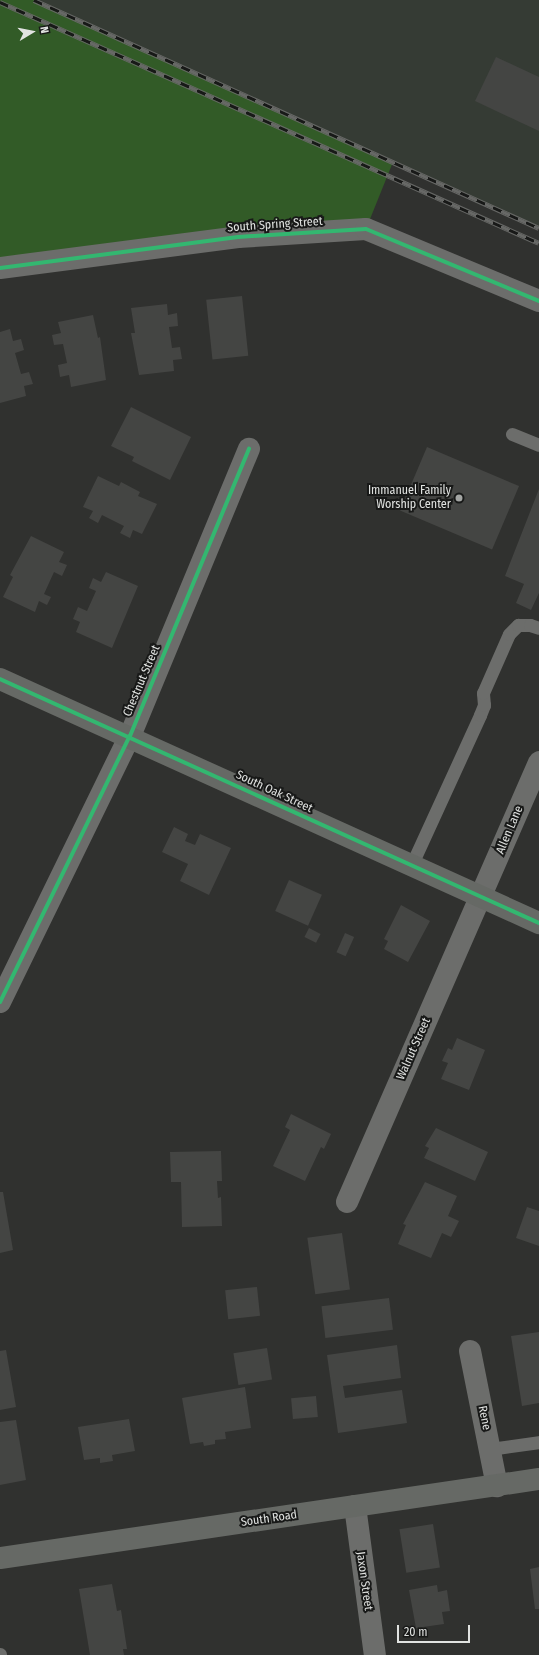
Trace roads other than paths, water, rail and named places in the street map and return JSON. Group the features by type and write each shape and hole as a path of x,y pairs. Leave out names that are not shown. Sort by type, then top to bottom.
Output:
{"street":[{"name":"South Spring Street","path":"0,268 238,237 366,229 539,301"},
{"name":"Chestnut Street","path":"0,1002 130,736 249,449"},
{"name":"South Oak Street","path":"0,679 130,736 411,866 539,923"},
{"name":"Allen Lane","path":"481,897 539,762"},
{"name":"Walnut Street","path":"347,1202 481,897"},
{"name":"Rene","path":"470,1351 497,1486"},
{"name":"South Road","path":"0,1558 539,1479"},
{"name":"Jaxon Street","path":"355,1506 375,1655"}],"lane":[{"path":"512,434 539,445"},
{"path":"411,866 480,715 484,705 483,693 509,634 518,625 530,625 539,628"},
{"path":"490,1449 539,1442"}],"railway":[{"path":"34,0 539,228"},
{"path":"0,2 539,243"}],"place":[{"name":"Immanuel Family Worship Center","path":"459,498"}]}
